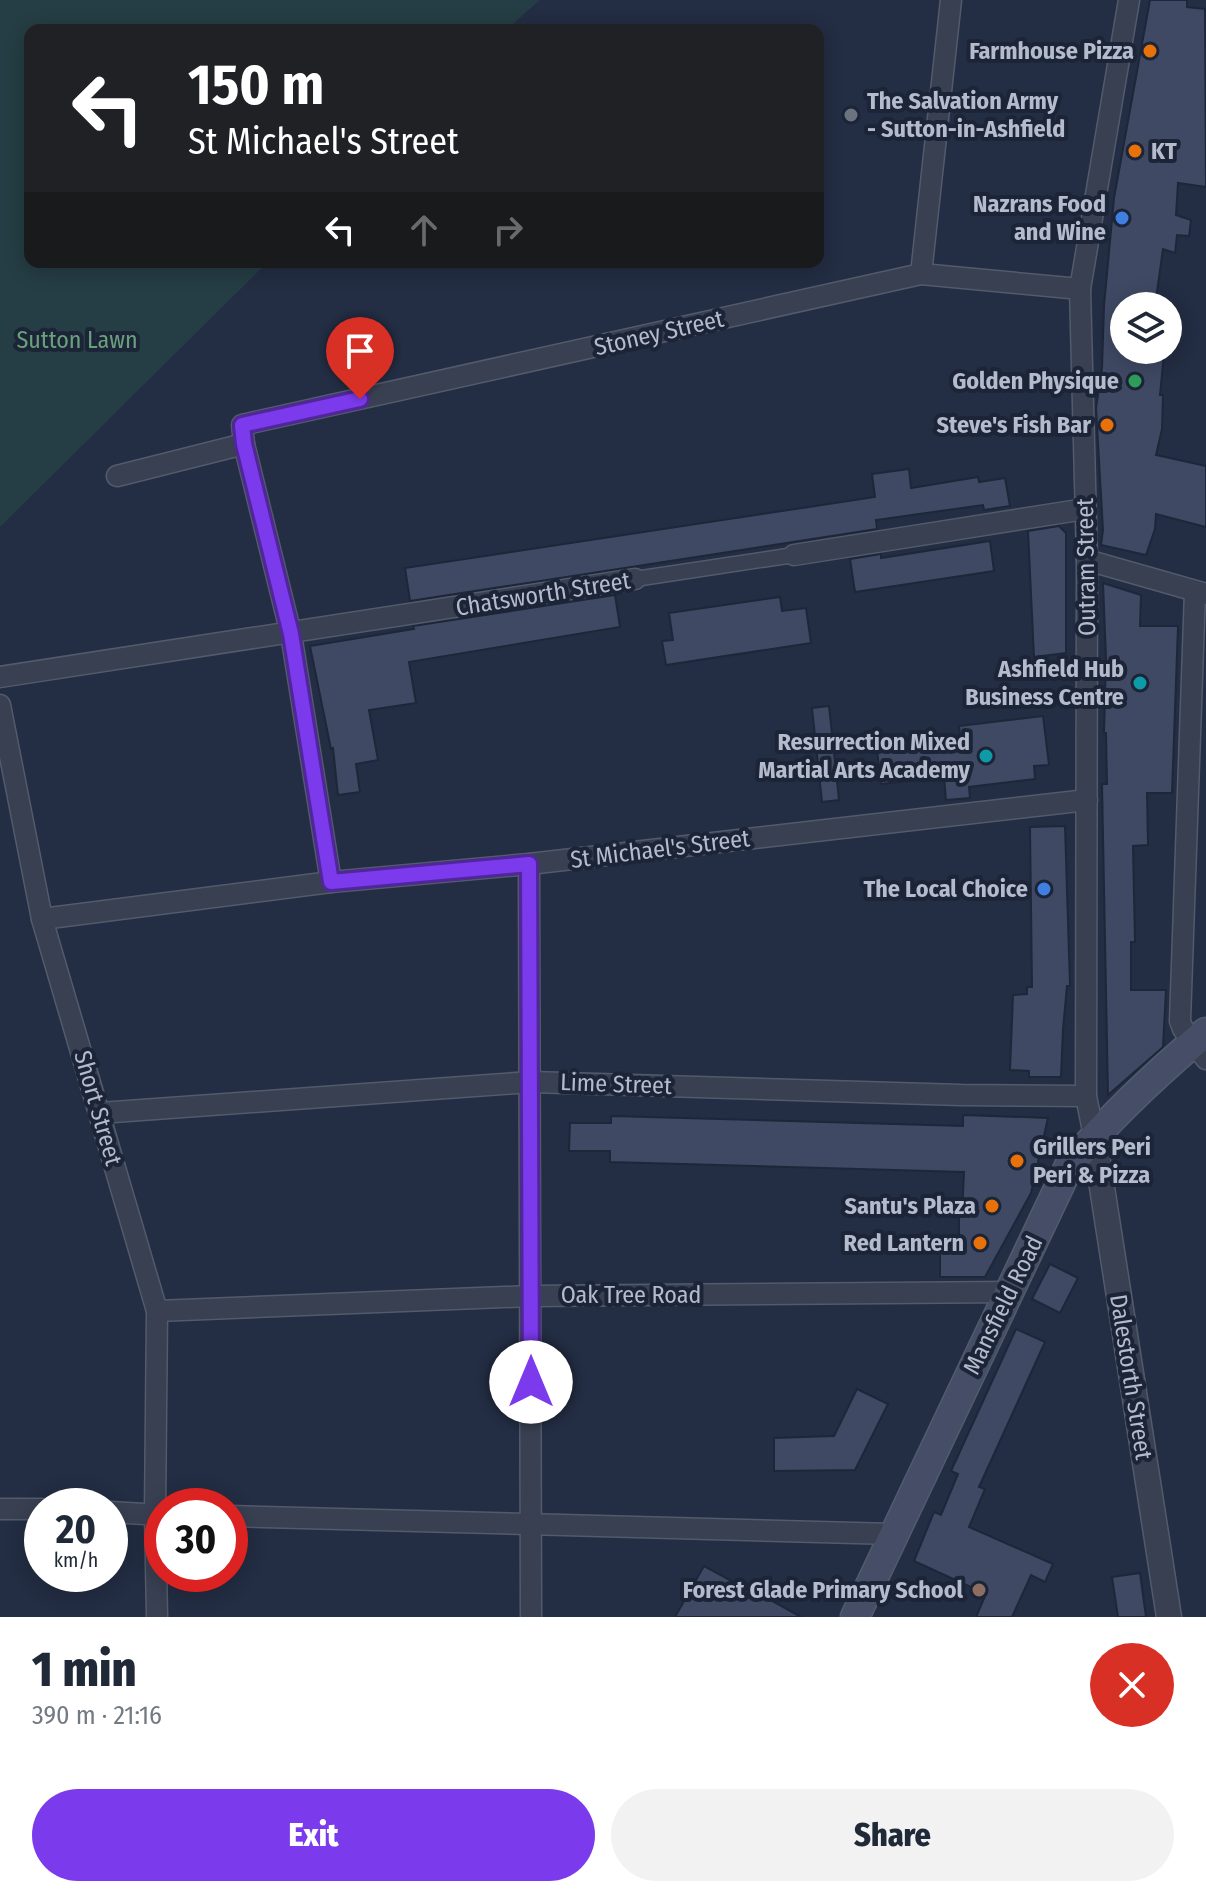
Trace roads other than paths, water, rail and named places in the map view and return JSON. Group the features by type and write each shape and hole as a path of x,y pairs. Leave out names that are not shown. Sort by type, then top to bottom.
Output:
{"main road":[{"name":"Mansfield Road","path":"855,1617 1069,1166 1094,1136 1202,1045"}],"street":[{"path":"921,274 951,0"},
{"name":"Outram Street","path":"1094,1136 1086,1096 1087,560 1080,289 1129,0"},
{"name":"Stoney Street","path":"117,476 243,435 921,274 1080,289"},
{"path":"243,435 291,634 331,882"},
{"name":"Chatsworth Street","path":"0,677 1085,509"},
{"path":"1087,560 1200,593 1180,1021 1202,1045"},
{"name":"Short Street","path":"0,705 42,919 157,1311 158,1488"},
{"name":"St Michael's Street","path":"42,919 331,882 529,864 1087,800"},
{"path":"529,864 531,1617"},
{"name":"Lime Street","path":"100,1113 531,1082 945,1095 1086,1096"},
{"name":"Dalestorth Street","path":"1094,1136 1169,1617"},
{"name":"Oak Tree Road","path":"157,1311 531,1296 1009,1292"},
{"path":"0,1509 24,1509"},
{"path":"248,1517 893,1534"},
{"name":"Short Street","path":"157,1592 157,1617"}],"place":[{"name":"Farmhouse Pizza","path":"1150,51"},
{"name":"The Salvation Army - Sutton-in-Ashfield","path":"851,115"},
{"name":"KT","path":"1135,151"},
{"name":"Nazrans Food and Wine","path":"1122,218"},
{"name":"Golden Physique","path":"1135,381"},
{"name":"Steve's Fish Bar","path":"1107,425"},
{"name":"Ashfield Hub Business Centre","path":"1140,683"},
{"name":"Resurrection Mixed Martial Arts Academy","path":"986,756"},
{"name":"The Local Choice","path":"1044,889"},
{"name":"Grillers Peri Peri & Pizza","path":"1017,1161"},
{"name":"Santu's Plaza","path":"992,1206"},
{"name":"Red Lantern","path":"980,1243"},
{"name":"Forest Glade Primary School","path":"979,1590"}],"park label":[{"name":"Sutton Lawn","path":"77,340"}]}
